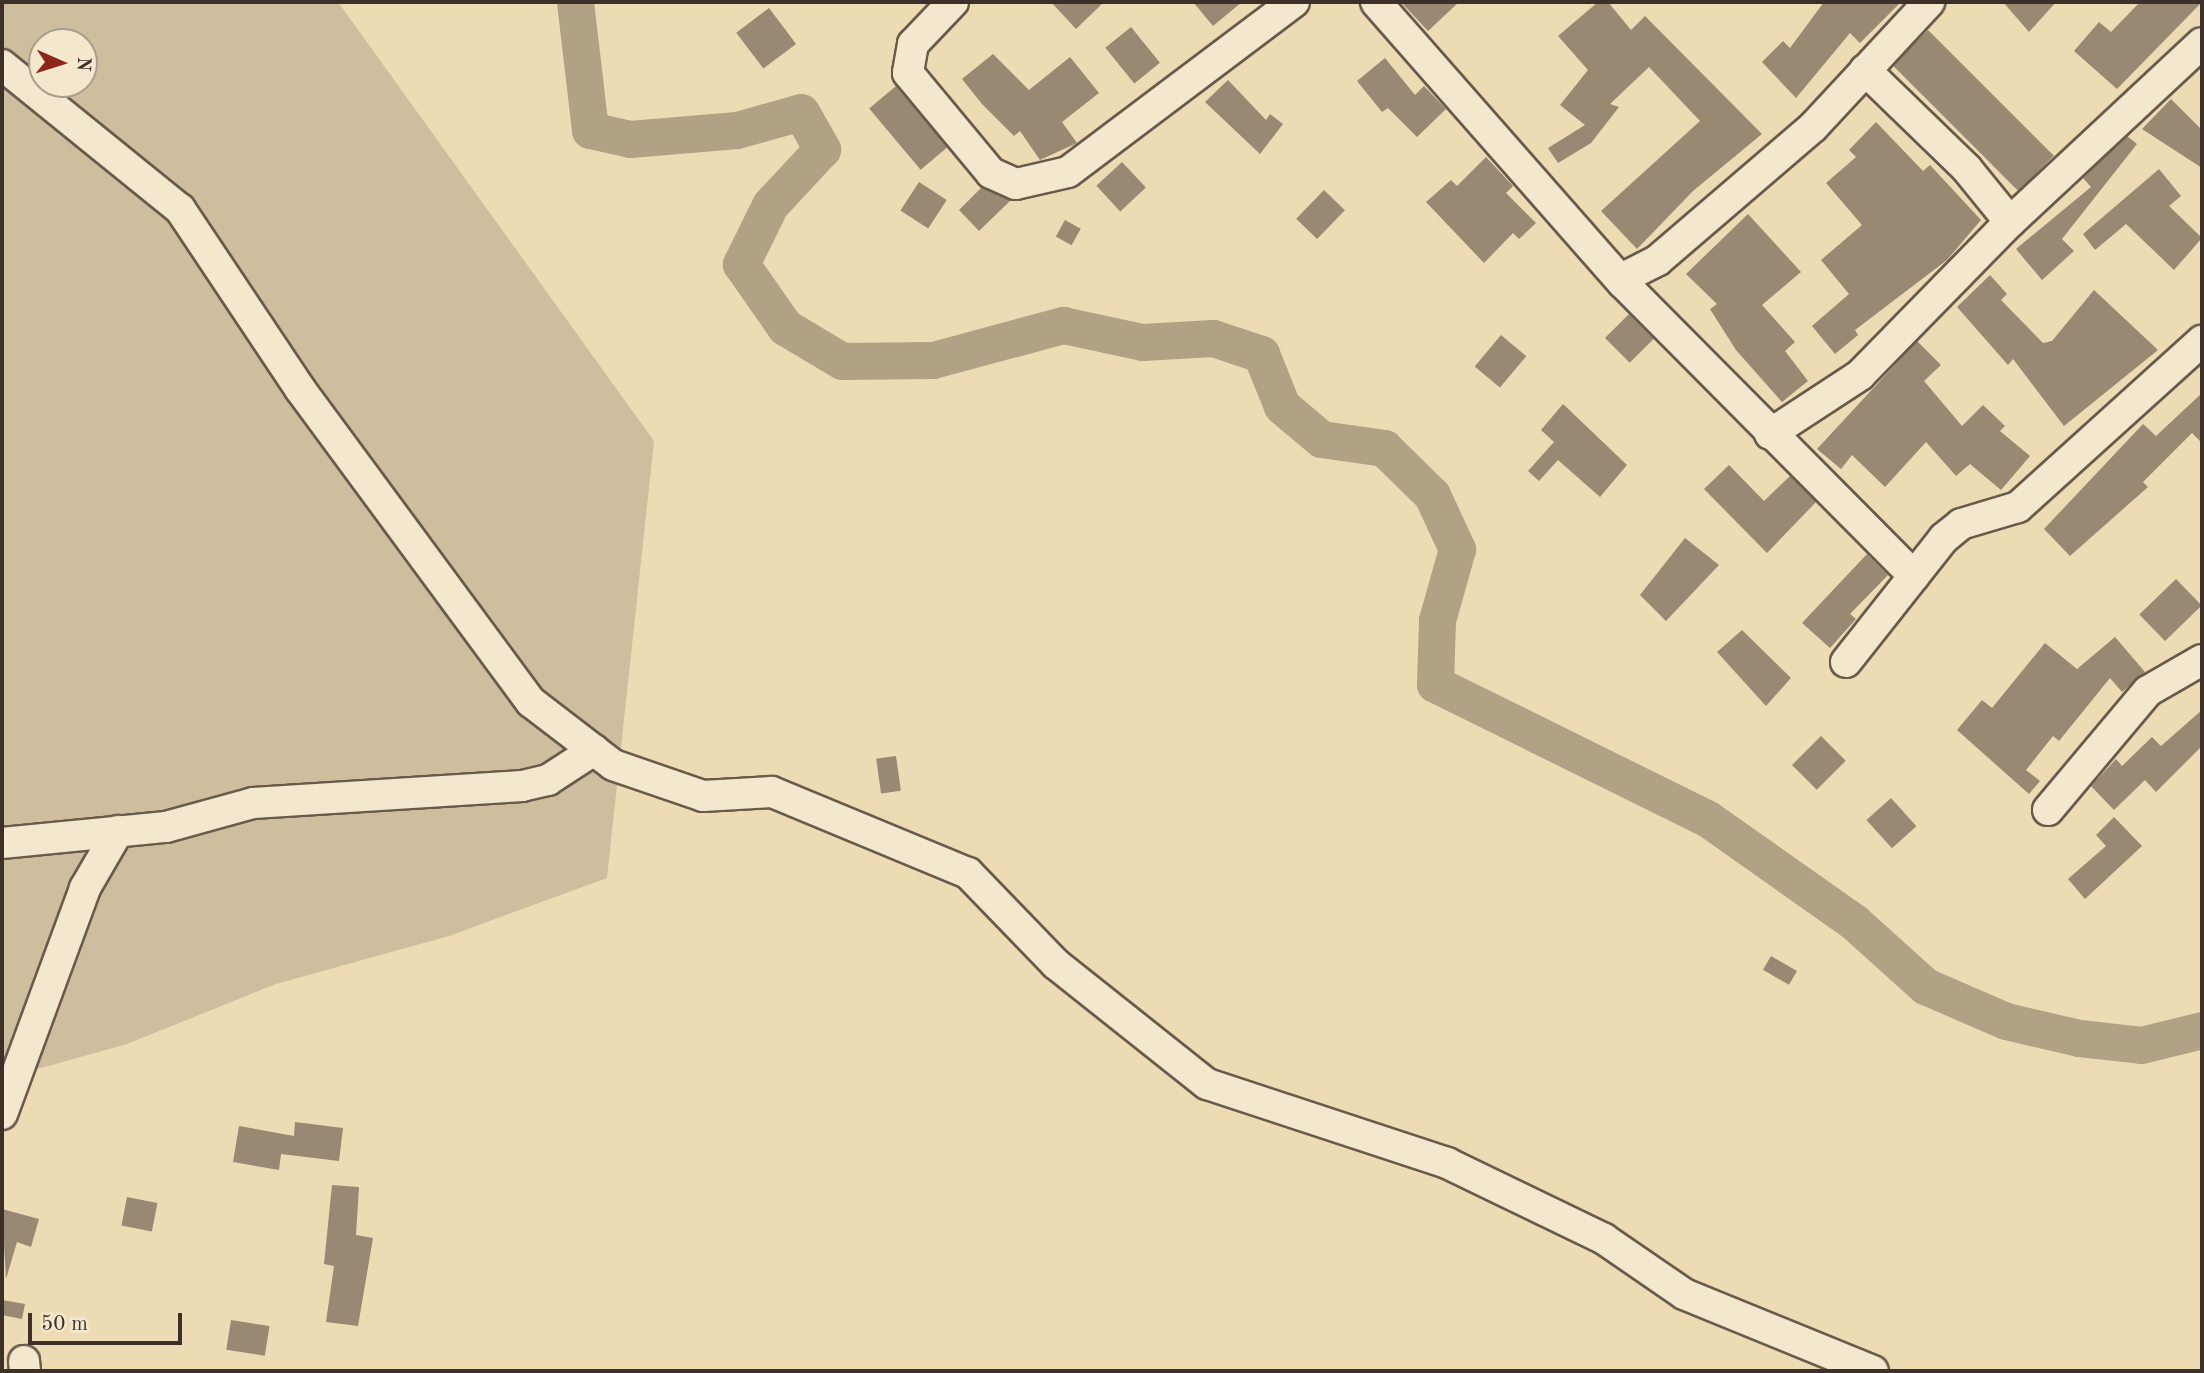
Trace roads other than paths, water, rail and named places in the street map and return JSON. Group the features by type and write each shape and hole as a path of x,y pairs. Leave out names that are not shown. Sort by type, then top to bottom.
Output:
{"street":[{"path":"953,2 913,44 908,72 991,173 1016,184 1068,172 1294,2"},
{"path":"1376,2 1623,278 1770,434 1914,576"},
{"path":"1623,278 1668,251 1813,127 1930,2"},
{"path":"1770,434 1860,375 2010,222 2202,43"},
{"path":"2,65 180,209 437,582 531,702 613,765 703,796 772,792 968,873 1056,964 1206,1084 1447,1163 1604,1238 1684,1294 1873,1371"},
{"path":"1866,70 2010,222"},
{"path":"1846,662 1914,576 1961,524 2018,507 2202,341"},
{"path":"2049,810 2148,691 2202,660"},
{"path":"2,843 166,827 253,803 522,786 548,780 594,750"},
{"path":"2,1114 85,888 118,831"}],"waterway":[{"path":"575,2 590,130 630,139 737,130 801,112 822,149 770,205 741,264 785,327 842,361 933,360 1063,325 1142,342 1213,338 1261,354 1282,406 1321,439 1384,448 1432,495 1457,549 1437,620 1435,684 1708,819 1854,922 1925,986 2006,1021 2079,1038 2141,1045 2202,1030"}]}
